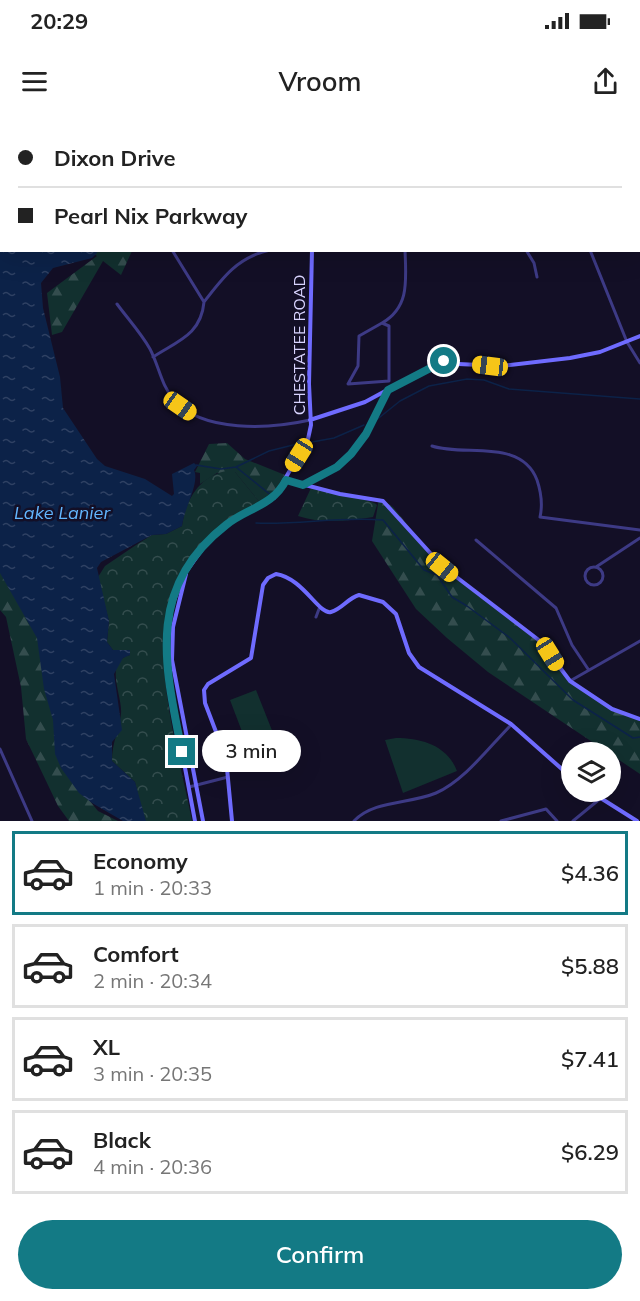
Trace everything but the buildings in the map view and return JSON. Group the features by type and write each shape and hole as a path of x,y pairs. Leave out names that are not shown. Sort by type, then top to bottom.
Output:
{"street":[{"path":"173,252 204,302"},
{"path":"153,357 192,334 203,312 204,302 219,280 237,263 265,252"},
{"name":"CHESTATEE ROAD","path":"188,568 216,533 239,516 274,498 308,439 312,252"},
{"path":"382,323 389,326 389,381 348,384 358,366 359,336 382,323 402,304 406,286 405,252"},
{"path":"527,252 534,263 537,278"},
{"path":"591,252 627,342 640,363"},
{"path":"117,304 153,357 171,396 180,406 202,420 220,423 270,426 310,420 357,405 444,361 490,366 584,356 640,336"},
{"path":"303,485 337,467 351,454 366,434 388,390"},
{"path":"432,446 499,453 523,460 533,471 540,488 542,508 540,517 640,530"},
{"path":"286,480 340,495 377,499 388,504 442,567 540,641 570,681 612,710 640,719"},
{"path":"596,567 603,576 601,582 593,585 588,582 585,574 640,538"},
{"path":"476,540 556,608 572,645 588,669"},
{"path":"188,568 172,627 171,648 175,681 203,821"},
{"path":"188,568 171,605 165,649 166,672 195,821"},
{"path":"232,821 229,777 224,750 205,703 203,692 208,684 248,662 254,651 262,587 271,575 280,574 298,583 310,594 319,609"},
{"path":"319,609 332,611 359,595 383,602 400,620 409,653 419,668 511,724 561,768"},
{"path":"316,617 319,609"},
{"path":"570,681 640,641"},
{"path":"354,821 371,810 435,794 450,786 511,724"},
{"path":"0,749 32,821"},
{"path":"189,787 229,777"},
{"path":"577,820 597,802"},
{"path":"607,802 637,821"},
{"path":"501,821 546,809 557,821"}],"green space":[{"path":"91,252 132,252 121,275 103,261 62,332 52,335 47,293 97,256"},
{"path":"227,443 245,459 285,475 276,492 261,504 235,472 217,473 200,484 200,473 195,472 209,444"},
{"path":"226,471 235,472 261,504 216,530 186,562 170,600 164,641 166,685 173,731 192,821 144,821 135,782 112,761 121,714 116,680 117,665 130,655 130,651 113,650 107,642 109,621 98,579 87,578 98,577 105,566 152,535 166,534 182,526 187,507 195,491 208,478"},
{"path":"311,488 374,503 377,505 373,517 326,521 298,516"},
{"path":"379,498 393,507 431,554 470,589 544,642 568,679 628,717 640,718 640,774 621,761 621,742 592,742 488,672 447,638 416,609 372,541"},
{"path":"0,572 29,612 45,656 71,778 98,811 118,821 69,821 58,806 26,739 21,687 6,617 0,610"},
{"path":"256,690 279,748 252,758 230,700"},
{"path":"396,738 424,742 440,749 453,762 457,771 403,793 385,740"}],"water":[{"name":"Lake Lanier","path":"0,252 97,252 92,258 53,268 41,283 43,308 60,377 63,408 97,459 105,466 145,479 172,496 174,494 172,474 194,463 197,466 194,470 195,482 182,526 166,534 152,535 101,562 97,568 109,621 107,642 113,650 130,650 130,655 123,658 114,674 122,730 112,742 112,761 135,782 146,821 123,821 92,803 79,793 61,768 55,754 53,720 44,689 37,638 0,573"}],"waterway":[{"path":"375,421 400,401 429,386 467,379 484,380 509,389 640,399"},
{"path":"312,442 334,438 364,425"},
{"path":"196,465 221,469 236,467 269,451 301,443"},
{"path":"236,467 272,496"},
{"path":"256,523 383,520 424,570 437,575 452,597 510,638 573,700 633,738 640,737"}],"route":[{"path":"182,752 166,672 165,649 168,617 174,596 188,568 216,533 229,522 274,498 286,480 303,485 337,467 351,454 366,434 388,390 444,361"}]}
